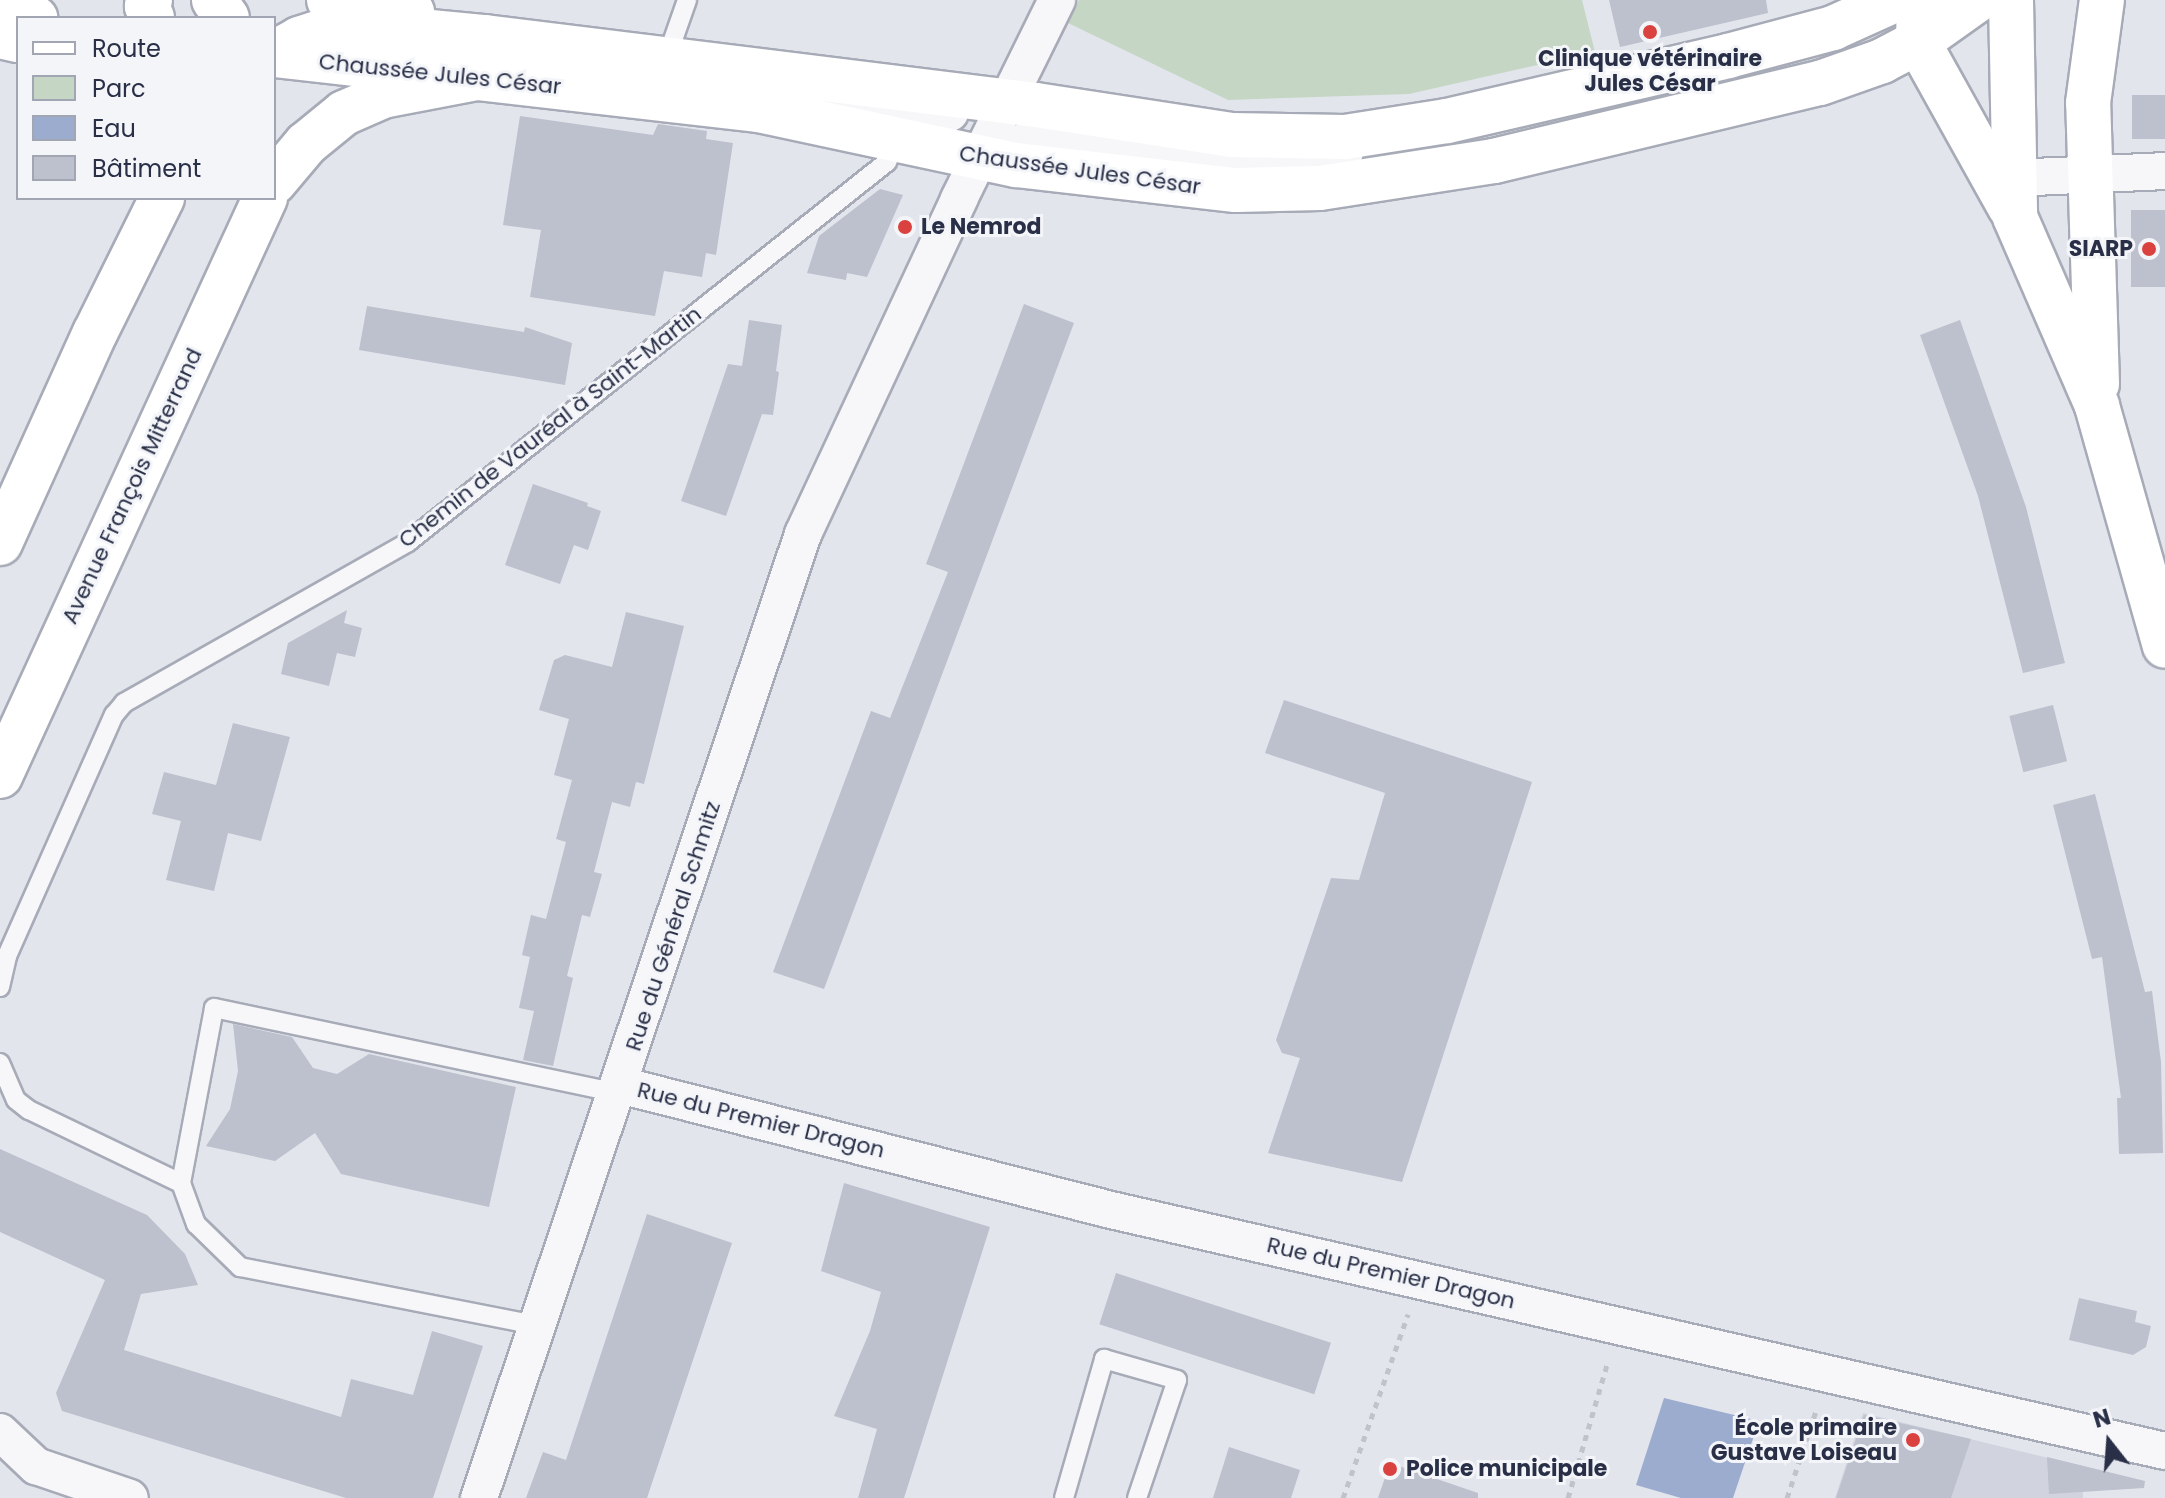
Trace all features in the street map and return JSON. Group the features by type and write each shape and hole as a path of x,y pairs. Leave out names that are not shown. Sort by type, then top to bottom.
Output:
{"main road":[{"name":"Chaussée Jules César","path":"329,0 448,17 481,58 759,110 980,160 1236,190 1320,188 1494,161 1833,79 1882,61 1918,21 1977,0"},
{"name":"Chaussée Jules César","path":"481,58 666,60 1010,102 1232,135 1345,137 1447,121 1728,56 1833,28 1895,0"},
{"path":"2071,0 2088,103 2097,406"},
{"path":"2088,103 2102,0"},
{"path":"0,12 23,16"},
{"path":"2011,14 2014,197"},
{"path":"1918,21 2014,197 2097,406 2165,646"},
{"path":"276,53 299,39 332,28 357,25 481,58"},
{"path":"276,180 306,144 344,113 481,58"},
{"path":"95,333 145,200"},
{"path":"0,543 95,333 161,200"},
{"path":"187,365 254,200"},
{"name":"Avenue François Mitterrand","path":"0,776 264,200"}],"street":[{"path":"759,110 962,113 994,110 1010,102 1057,0"},
{"name":"Rue du Général Schmitz","path":"479,1498 803,534 1010,102"},
{"path":"980,160 1027,140 1055,138 1186,156 1292,159 1365,150 1447,121"},
{"path":"2014,197 2090,175 2165,171"},
{"name":"Rue du Premier Dragon","path":"618,1089 1111,1210 2165,1451"},
{"path":"0,1432 36,1466 130,1498"}],"lane":[{"path":"666,60 687,0"},
{"name":"Chemin de Vauréal à Saint-Martin","path":"0,987 7,956 114,715 124,703 408,542 887,162 897,140"},
{"path":"537,1325 240,1267 196,1224 181,1183 214,1008 618,1089"},
{"path":"0,1063 16,1100 29,1110 181,1183"},
{"path":"1064,1498 1104,1359 1177,1380 1137,1498"}],"path":[{"path":"1343,1498 1420,1279"},
{"path":"1568,1498 1618,1327"},
{"path":"1787,1498 1828,1376"}],"shaded area":[{"name":"École primaire Gustave Loiseau","path":"1863,1413 2082,1466 2083,1498 1835,1498"}],"green space":[{"path":"1079,0 1582,0 1595,52 1409,94 1228,100 1068,23"}],"water":[{"path":"1664,1398 1759,1421 1733,1498 1681,1498 1636,1485"}],"building":[{"name":"Clinique vétérinaire Jules César","path":"1609,0 1766,0 1768,13 1620,47"},
{"path":"2132,95 2165,95 2165,139 2132,139"},
{"path":"520,116 653,135 658,124 707,131 706,139 733,143 716,255 706,253 702,277 664,271 655,316 530,297 541,230 503,225"},
{"path":"880,189 903,195 867,277 847,273 846,280 807,273 819,236"},
{"name":"SIARP","path":"2131,210 2165,210 2165,287 2131,287"},
{"path":"1024,304 1074,323 824,989 773,972 871,711 890,718 948,572 926,564"},
{"path":"367,306 524,332 525,327 572,343 565,385 359,350"},
{"path":"749,320 782,325 776,371 779,372 773,415 762,414 726,516 681,501 728,364 742,366"},
{"path":"1960,320 2026,507 2065,663 2023,673 1978,496 1920,335"},
{"path":"533,484 588,503 587,506 601,511 588,550 574,545 560,584 505,565"},
{"path":"347,610 344,623 362,628 355,657 337,653 329,686 281,674 288,643"},
{"path":"626,612 684,626 644,784 636,782 630,807 612,802 594,872 602,874 590,917 582,915 567,976 573,978 553,1066 523,1060 534,1011 519,1008 530,957 522,955 531,915 546,919 566,842 556,839 572,780 554,775 569,719 539,710 554,660 565,655 612,667"},
{"path":"1284,700 1532,782 1402,1182 1268,1153 1300,1058 1282,1053 1276,1040 1331,878 1359,880 1385,793 1265,753"},
{"path":"2053,705 2067,761 2023,772 2009,716"},
{"path":"233,723 290,737 261,841 228,833 214,891 166,880 181,821 152,814 164,772 216,785"},
{"path":"2095,794 2145,992 2152,991 2161,1062 2163,1153 2119,1154 2117,1098 2121,1098 2102,957 2092,959 2053,805"},
{"path":"233,1024 292,1037 313,1068 337,1074 369,1054 516,1087 489,1207 341,1174 315,1133 275,1161 206,1146 230,1109 238,1071"},
{"path":"0,1149 147,1215 185,1254 198,1285 141,1294 124,1350 341,1417 351,1379 413,1395 432,1331 483,1346 433,1498 346,1498 62,1411 56,1393 105,1280 0,1232"},
{"path":"844,1183 990,1227 904,1498 858,1498 877,1429 834,1416 870,1331 881,1292 821,1271"},
{"path":"647,1214 732,1243 647,1498 526,1498 543,1452 566,1460"},
{"path":"1116,1273 1331,1343 1314,1394 1099,1324"},
{"path":"2079,1298 2137,1311 2135,1322 2151,1326 2146,1347 2133,1355 2069,1340"},
{"path":"1864,1415 1971,1439 1951,1498 1836,1498"},
{"path":"1229,1447 1300,1470 1291,1498 1213,1498"},
{"path":"2047,1457 2145,1481 2144,1488 2049,1494"},
{"name":"Police municipale","path":"1390,1463 1478,1493 1478,1498 1378,1498"}],"place":[{"name":"Clinique vétérinaire Jules César","path":"1650,32"},
{"name":"Le Nemrod","path":"905,227"},
{"name":"SIARP","path":"2149,249"},
{"name":"École primaire Gustave Loiseau","path":"1913,1440"},
{"name":"Police municipale","path":"1390,1469"}]}
